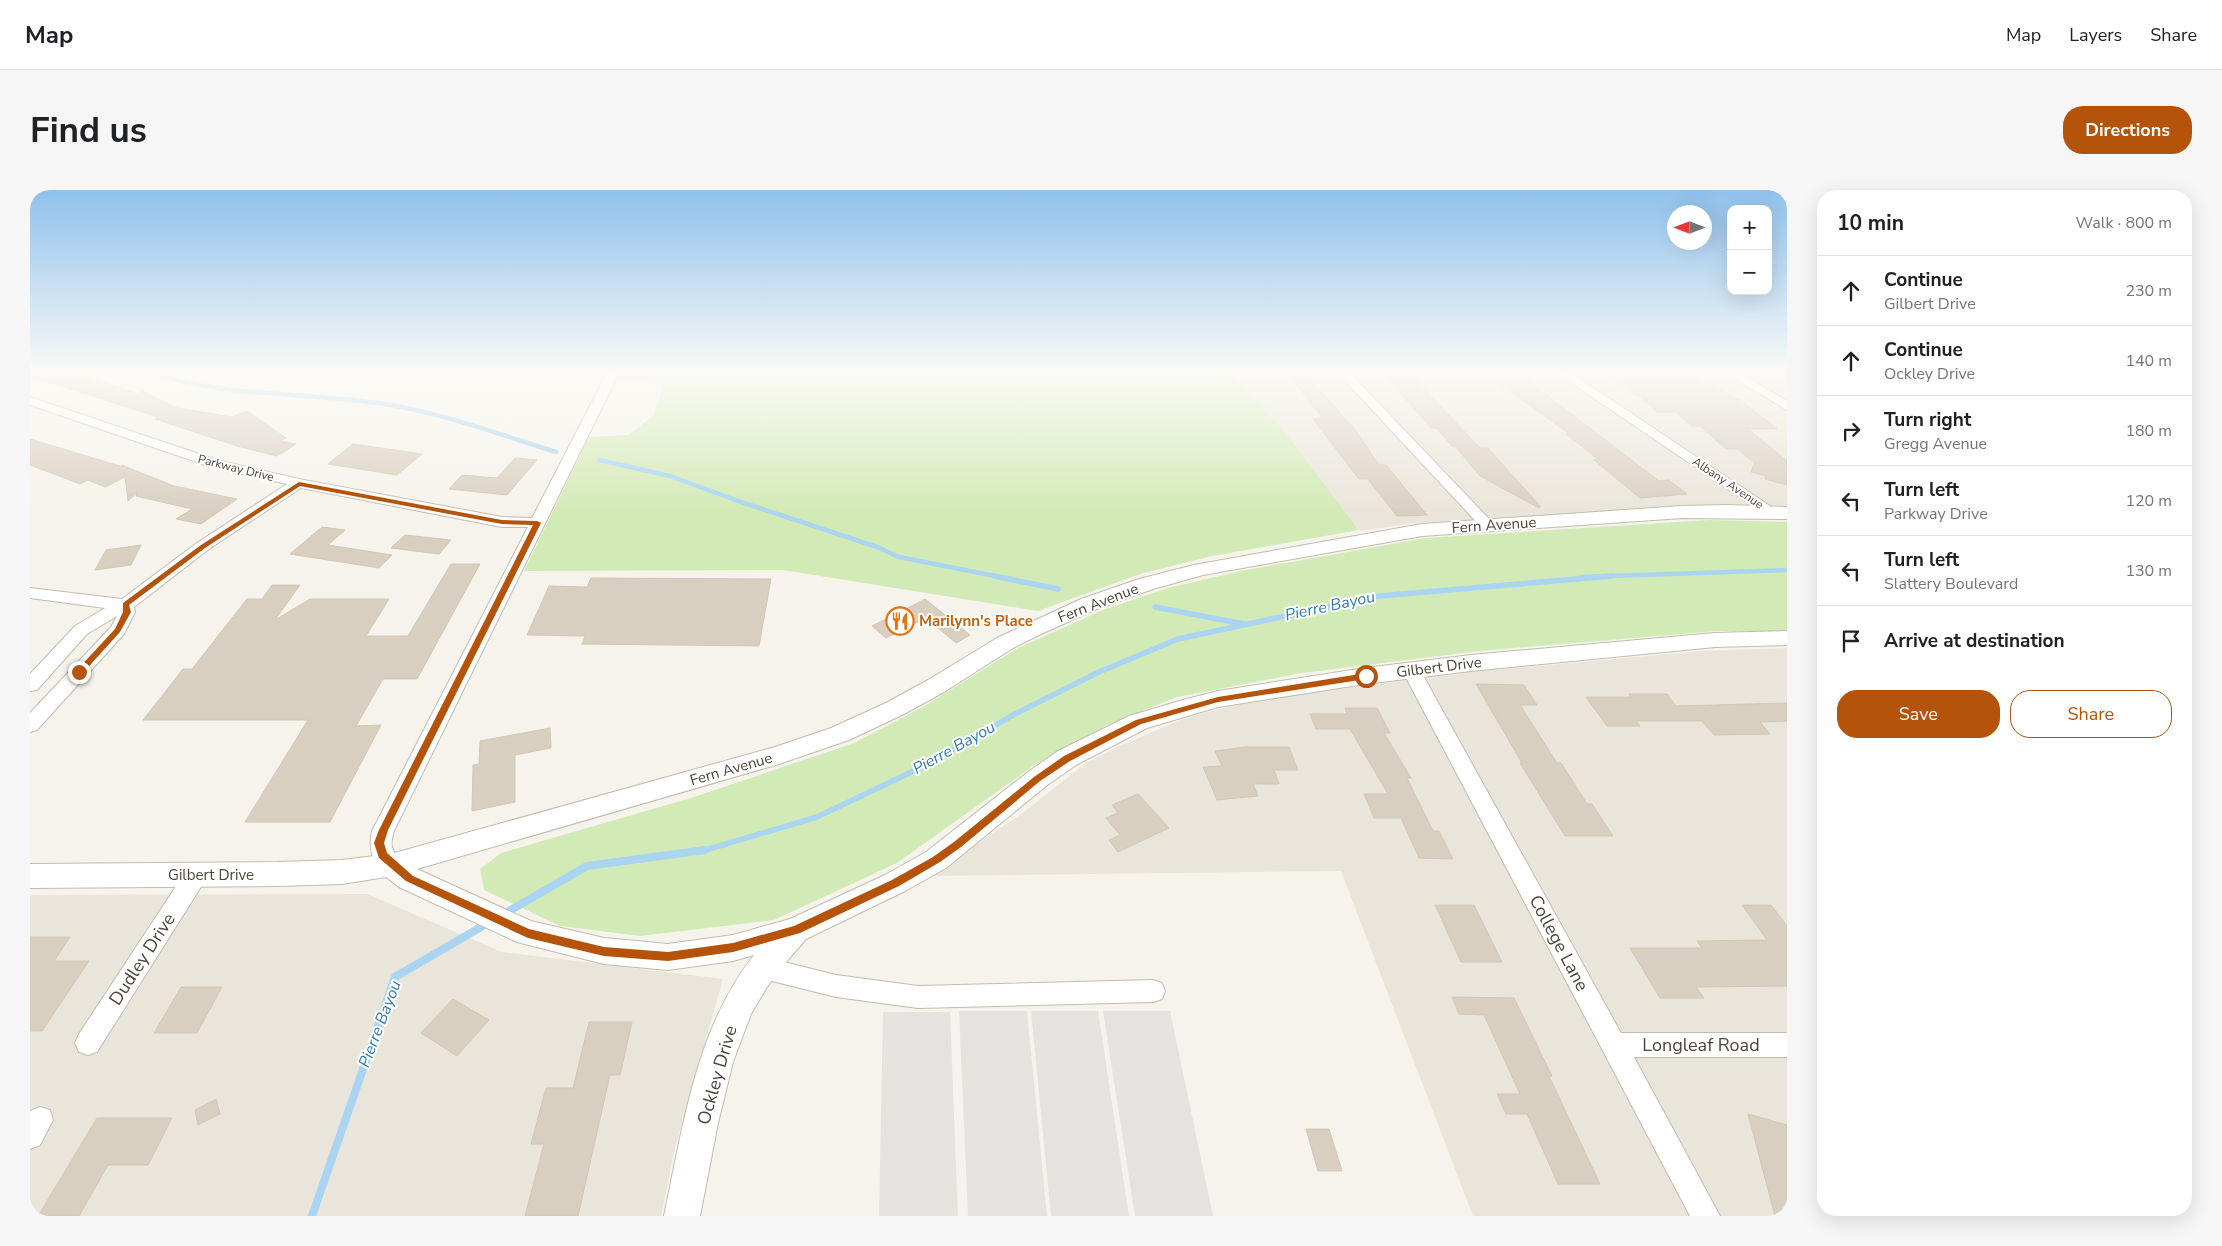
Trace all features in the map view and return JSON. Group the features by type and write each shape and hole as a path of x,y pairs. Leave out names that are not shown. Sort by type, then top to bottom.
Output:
{"street":[{"name":"Parkway Drive","path":"82,419 212,463 299,484 502,522 537,523"},
{"path":"590,419 383,830 379,843 382,856 409,879 528,934 604,951 668,957 733,948 796,930"},
{"path":"1387,419 1487,525"},
{"name":"Albany Avenue","path":"1634,419 1779,513"},
{"path":"30,685 82,630 102,616 125,605 203,546 299,484"},
{"name":"Fern Avenue","path":"391,865 778,755 840,734 899,707 1005,643 1033,629 1089,604 1146,584 1201,569 1378,536 1422,530 1682,512 1779,513"},
{"path":"30,593 125,605"},
{"path":"30,725 118,630 127,612 125,605"},
{"name":"Gilbert Drive","path":"796,930 895,883 936,860 1037,779 1067,758 1138,722 1218,700 1411,670 1715,640 1787,638"},
{"name":"College Lane","path":"1411,670 1706,1216"},
{"name":"Gilbert Drive","path":"30,876 342,872 391,865"},
{"name":"Dudley Drive","path":"88,1043 196,875"},
{"name":"Ockley Drive","path":"682,1216 715,1066 732,1020 757,976 796,930"},
{"path":"764,968 836,986 918,997 1153,991"},
{"name":"Longleaf Road","path":"1614,1045 1787,1045"}],"shaded area":[{"path":"1273,419 1787,419 1787,508 1720,505 1415,523 1360,531"},
{"path":"1787,648 1787,1216 1473,1216 1341,871 929,876 1020,815 1086,763 1122,745 1183,719 1231,706 1367,685 1472,672 1704,651"},
{"path":"367,894 502,952 723,979 674,1152 661,1216 30,1216 30,895"},
{"path":"959,1011 1027,1011 1047,1216 968,1216"},
{"path":"1031,1011 1098,1011 1129,1216 1051,1216"},
{"path":"1103,1011 1170,1011 1213,1216 1135,1216"},
{"path":"883,1012 950,1012 958,1216 879,1216"}],"green space":[{"path":"649,419 1273,419 1359,530 1212,556 1140,574 1038,611 783,570 524,571 589,437 628,435"},
{"path":"1709,520 1787,522 1787,631 1717,631 1479,651 1302,673 1177,697 1107,725 1033,766 897,863 774,920 640,936 560,926 484,890 480,869 501,853 694,797 854,743 923,707 1018,648 1103,610 1168,588 1241,571 1426,538"}],"building":[{"path":"155,419 258,419 286,438 280,441 296,444 277,456 237,446"},
{"path":"1313,419 1345,419 1357,432 1379,465 1386,465 1427,515 1397,516 1368,479 1359,479"},
{"path":"1423,419 1453,419 1480,448 1488,448 1540,506 1539,508 1480,476 1456,447 1453,447 1436,428 1431,428"},
{"path":"1548,419 1578,419 1659,481 1669,480 1687,494 1640,498 1594,460 1599,460 1566,434 1568,433"},
{"path":"1683,419 1764,419 1777,429 1748,429 1787,461 1787,485 1765,479 1766,476 1751,472 1754,463 1738,449 1726,449 1700,426 1691,426"},
{"path":"30,439 123,467 122,465 174,486 237,499 201,524 176,519 192,509 136,496 137,493 128,501 125,477 105,487 88,480 80,484 30,465"},
{"path":"353,444 422,454 397,475 328,464"},
{"path":"515,458 537,460 507,495 449,489 462,475 497,478"},
{"path":"322,527 345,530 328,545 392,555 379,568 290,554"},
{"path":"405,535 451,540 439,554 391,548"},
{"path":"141,545 131,565 95,570 106,550"},
{"path":"451,564 480,564 417,679 383,679 356,726 381,725 330,822 245,822 308,720 143,720 183,669 192,669 247,599 262,599 272,585 300,585 275,620 310,599 389,599 366,636 408,636"},
{"path":"591,578 771,579 759,646 582,644 585,636 527,635 549,586 587,587"},
{"name":"Marilynn's Place","path":"925,599 970,635 956,643 926,618 886,638 872,626"},
{"path":"1476,684 1524,685 1537,705 1520,705 1557,763 1561,763 1587,804 1592,804 1613,836 1565,836 1520,763 1522,763"},
{"path":"1629,694 1667,694 1676,706 1787,703 1787,721 1760,722 1770,734 1714,735 1702,721 1636,721 1640,726 1607,726 1586,697 1631,697"},
{"path":"1345,708 1377,708 1390,733 1384,733 1411,778 1407,778 1433,831 1439,831 1453,859 1419,858 1401,818 1374,818 1364,794 1388,794 1350,729 1316,729 1310,714 1347,714"},
{"path":"550,728 551,748 515,755 515,802 472,811 473,765 479,764 480,741"},
{"path":"1246,747 1289,747 1298,770 1274,770 1279,784 1253,784 1258,796 1217,800 1203,767 1222,766 1215,751"},
{"path":"1138,794 1169,828 1118,852 1109,840 1120,835 1106,818 1118,813 1112,805"},
{"path":"1435,905 1474,905 1502,962 1461,962"},
{"path":"1742,905 1771,905 1787,926 1787,986 1696,987 1704,998 1660,998 1630,948 1702,948 1697,941 1767,940"},
{"path":"30,937 70,937 54,961 89,961 42,1031 30,1031"},
{"path":"181,987 222,987 197,1033 154,1033"},
{"path":"1452,997 1514,998 1552,1076 1549,1076 1600,1184 1558,1184 1527,1114 1506,1114 1497,1094 1520,1094 1484,1015 1459,1014"},
{"path":"453,999 489,1020 457,1056 421,1033"},
{"path":"589,1022 632,1022 620,1075 610,1075 578,1216 525,1216 544,1144 531,1144 546,1088 573,1088"},
{"path":"216,1099 220,1114 198,1125 195,1110"},
{"path":"1748,1114 1787,1125 1787,1216 1775,1216"},
{"path":"97,1118 172,1118 148,1165 108,1165 79,1216 38,1216"},
{"path":"1306,1129 1329,1129 1342,1171 1318,1171"}],"waterway":[{"path":"450,419 556,452"},
{"path":"599,460 670,476 741,502 877,547 899,557 1000,577"},
{"name":"Pierre Bayou","path":"1581,577 1787,570"},
{"path":"994,576 1058,589"},
{"name":"Pierre Bayou","path":"699,852 817,817 922,767 1017,713 1099,672 1178,639 1379,596 1612,576"},
{"path":"1155,607 1244,624"},
{"name":"Pierre Bayou","path":"502,915 587,866 705,850"},
{"name":"Pierre Bayou","path":"312,1216 395,977 488,923"}],"place":[{"name":"Marilynn's Place","path":"900,621"}],"route":[{"path":"79,672 118,630 127,612 125,605 203,546 299,484 502,522 537,523 383,830 379,843 382,856 409,879 528,934 604,951 668,957 733,948 796,930 895,883 936,860 1037,779 1067,758 1138,722 1183,708 1218,700 1366,676"}]}
